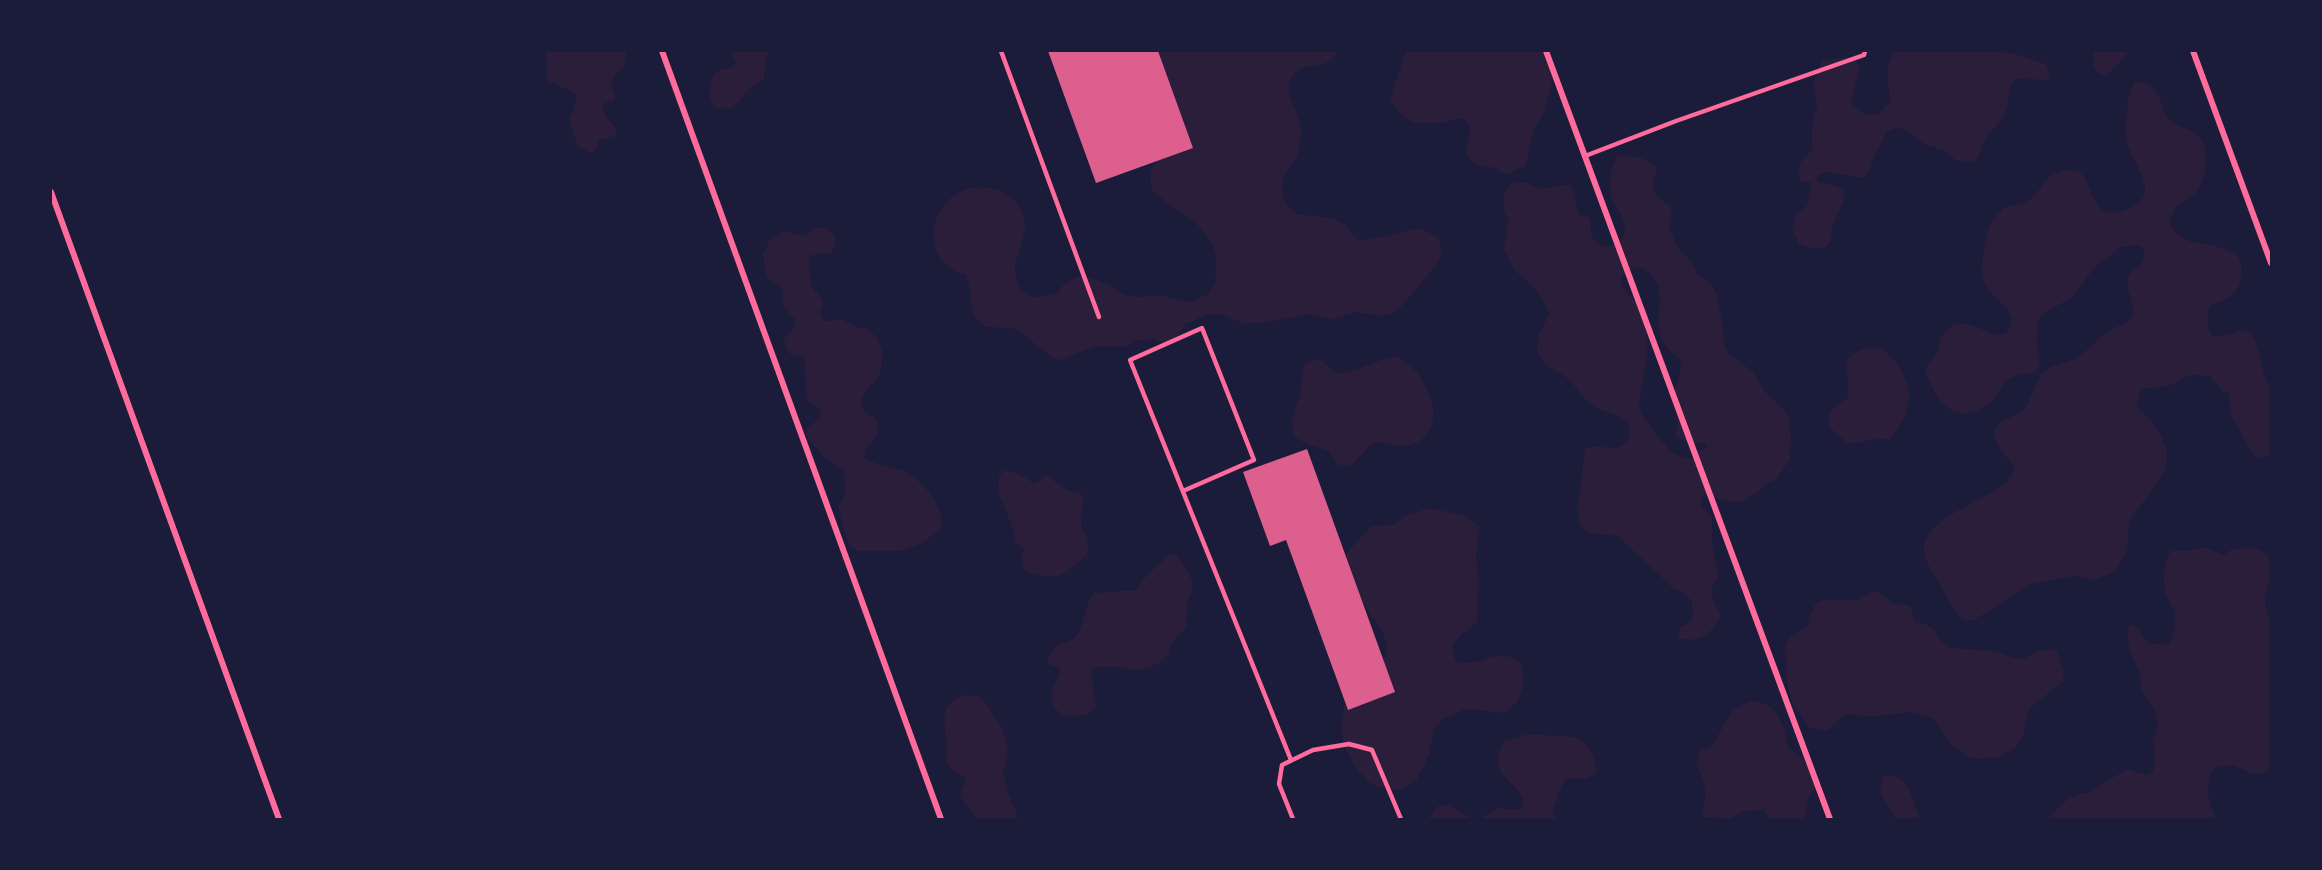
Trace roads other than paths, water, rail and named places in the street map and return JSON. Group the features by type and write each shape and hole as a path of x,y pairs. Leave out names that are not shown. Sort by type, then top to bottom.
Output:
{"street":[{"path":"662,51 941,819"},
{"path":"1546,51 1830,819"},
{"path":"2193,51 2271,263"},
{"path":"51,192 279,819"}],"lane":[{"path":"1000,51 1099,317"},
{"path":"1585,156 1676,121 1864,55 1865,51"},
{"path":"1183,491 1254,460 1202,328 1130,360 1183,491 1292,760"},
{"path":"1293,819 1279,784 1282,765 1313,750 1349,744 1372,750 1401,819"}]}
